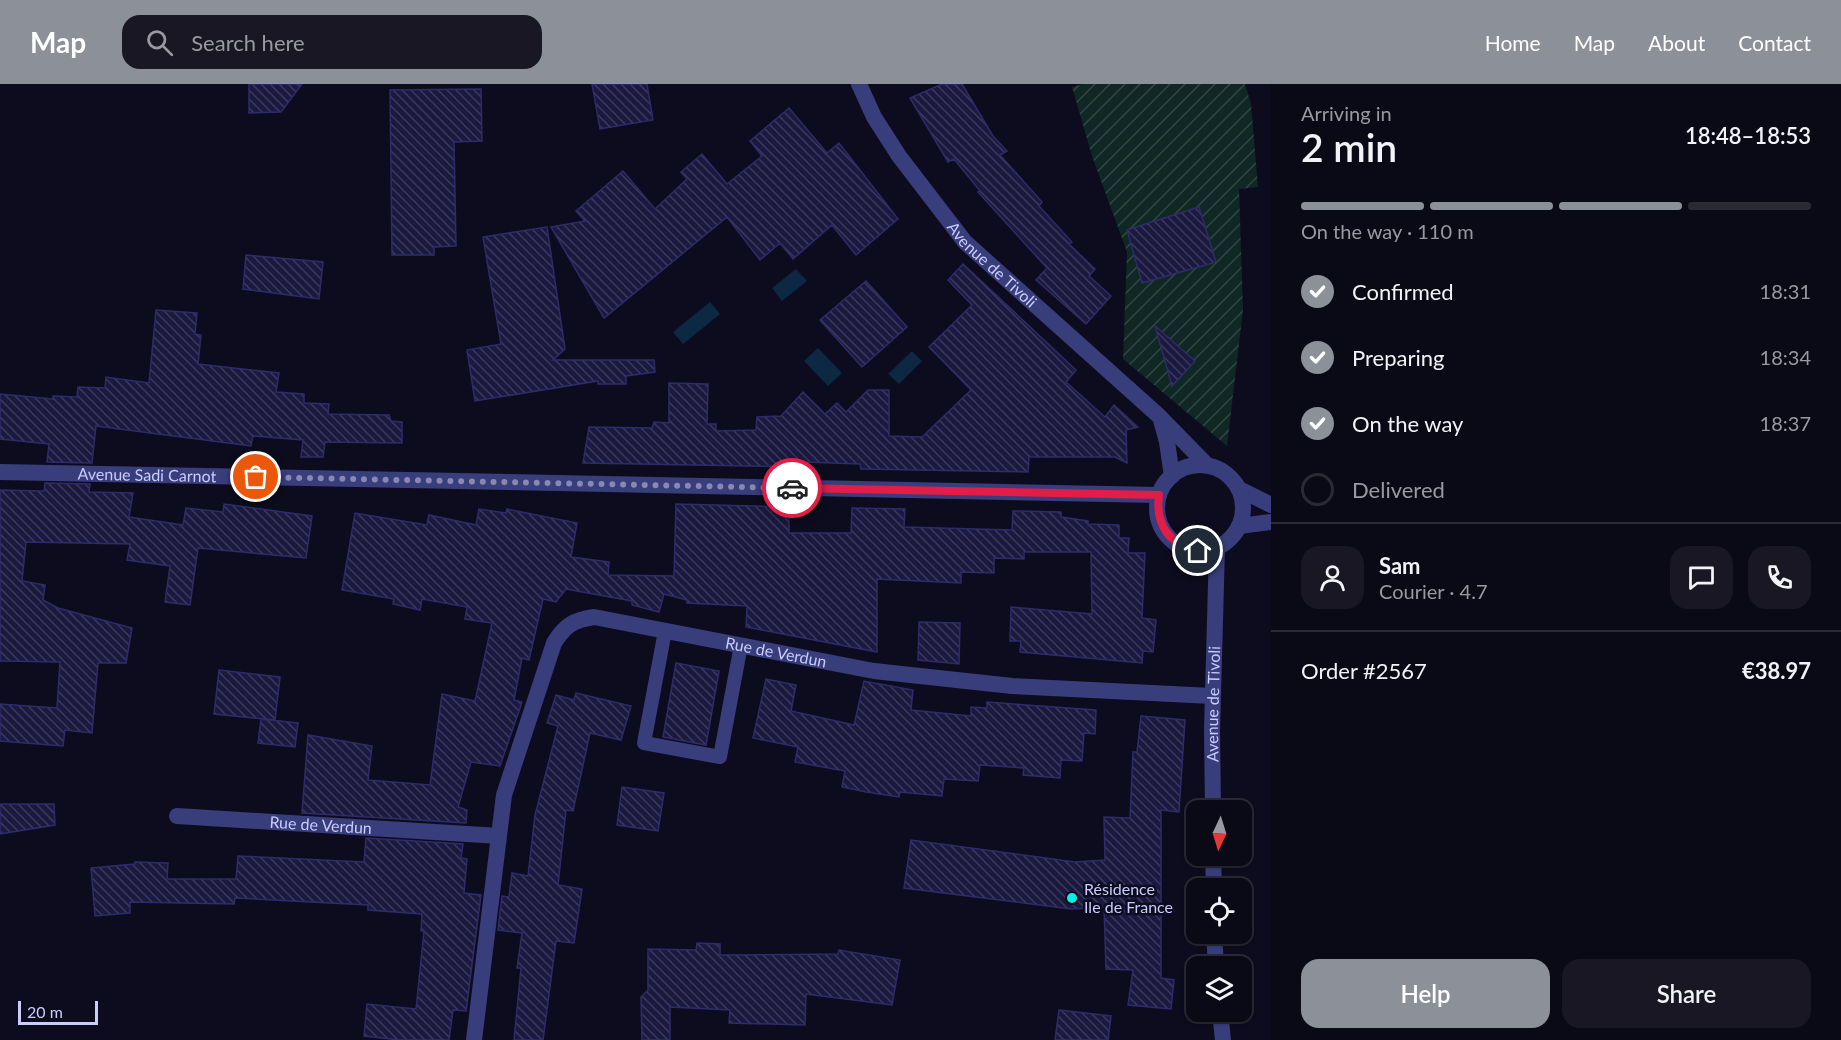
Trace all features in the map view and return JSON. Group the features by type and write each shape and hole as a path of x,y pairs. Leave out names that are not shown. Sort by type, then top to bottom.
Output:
{"street":[{"name":"Avenue de Tivoli","path":"859,84 874,117 898,156 965,242 1159,416 1206,465"},
{"path":"1159,416 1167,442 1172,476"},
{"path":"1206,465 1226,474 1239,489 1243,501 1239,526 1233,535 1217,547 1198,551 1185,548 1165,532 1159,521 1159,495 1172,476 1192,466 1206,465"},
{"name":"Avenue Sadi Carnot","path":"0,472 1159,495"},
{"path":"1239,489 1271,505"},
{"path":"1239,526 1271,522"},
{"name":"Avenue de Tivoli","path":"1213,800 1212,696 1217,547"},
{"name":"Avenue de Tivoli","path":"1198,551 1205,565 1214,598"},
{"name":"Rue de Verdun","path":"474,1040 504,795 554,643 563,627 577,620 594,617 874,671 966,681 1212,696"},
{"name":"Rue de Verdun","path":"177,816 499,836"},
{"path":"1221,1022 1223,1040"}],"lane":[{"path":"665,631 644,743 720,757 741,645"}],"green space":[{"path":"1083,84 1245,84 1251,104 1258,187 1239,189 1243,310 1227,446 1123,359 1127,252 1092,156 1072,87"}],"water":[{"path":"796,269 807,281 782,301 772,288"},
{"path":"710,302 720,314 683,344 673,332"},
{"path":"818,348 842,373 828,386 804,361"},
{"path":"912,351 922,361 899,384 888,374"}],"building":[{"path":"249,84 302,84 281,112 249,113"},
{"path":"592,84 647,84 653,120 600,129"},
{"path":"942,84 962,84 993,136 1007,151 1000,155 1042,202 1039,206 1072,242 1069,244 1095,269 1089,276 1111,296 1086,324 1036,280 1047,268 978,192 980,191 954,159 948,162 910,98"},
{"path":"481,89 482,141 454,142 456,246 434,247 434,255 392,255 390,90"},
{"path":"789,108 827,153 839,143 898,219 856,255 832,225 793,259 780,243 760,260 727,217 604,318 551,227 585,221 576,211 623,171 655,209 687,179 681,172 702,154 727,184 762,156 750,141"},
{"path":"1199,207 1216,262 1142,283 1127,230"},
{"path":"547,227 565,349 553,360 654,360 655,372 626,376 626,384 598,384 598,381 475,401 467,350 501,344 483,237"},
{"path":"246,255 323,262 319,299 243,289"},
{"path":"963,264 1076,370 1066,382 1105,417 1114,405 1138,427 1126,430 1127,463 1115,457 1029,457 1028,472 861,469 860,464 804,462 803,467 583,463 589,427 652,428 654,422 669,423 669,383 708,384 707,424 716,424 716,431 756,430 757,417 781,416 803,392 825,414 837,403 846,412 868,390 889,390 889,436 922,437 971,390 929,347 972,305 948,280"},
{"path":"866,281 907,327 862,367 820,320"},
{"path":"156,310 197,313 195,334 201,335 198,364 279,373 276,392 304,394 304,403 329,404 328,414 389,415 391,421 402,422 402,443 325,442 323,457 301,457 303,440 253,436 251,446 96,426 92,463 47,462 49,444 0,439 0,394 53,399 53,396 77,397 78,387 105,388 106,377 149,383"},
{"path":"1155,326 1195,361 1172,386"},
{"path":"45,483 90,484 89,492 133,493 129,517 183,525 186,508 223,512 224,504 312,516 306,558 198,548 190,605 165,602 170,566 127,560 130,544 26,542 22,581 45,585 43,600 58,608 132,628 126,663 98,663 92,733 65,730 63,746 0,741 0,704 57,708 60,662 0,661 0,490 44,491"},
{"path":"676,504 789,507 789,533 851,533 852,508 905,509 904,527 1012,530 1013,511 1061,512 1061,517 1088,521 1088,524 1119,525 1119,538 1129,538 1128,553 1145,553 1142,618 1156,620 1153,652 1143,651 1142,663 1020,652 1021,641 1010,641 1011,607 1092,614 1091,552 1024,552 1024,559 994,558 994,573 961,572 961,583 877,579 877,652 746,627 747,606 687,603 687,600 664,594 659,612 632,605 632,601 566,589 556,602 543,599 529,660 522,658 514,700 522,702 500,766 471,762 458,807 467,810 466,823 302,813 308,735 372,746 368,780 430,785 442,694 475,701 492,623 465,619 467,607 422,599 420,610 393,604 394,599 342,590 355,513 427,525 429,515 476,525 479,509 506,513 507,509 577,523 571,557 609,562 608,575 674,576"},
{"path":"919,622 960,623 959,664 918,660"},
{"path":"676,663 719,671 706,745 663,737"},
{"path":"219,670 280,677 275,720 214,714"},
{"path":"766,679 796,685 791,711 854,725 864,681 913,690 911,710 971,716 971,707 987,708 987,702 1096,710 1095,734 1084,733 1082,761 1061,760 1060,778 1023,775 1024,768 980,765 978,781 944,779 942,796 900,792 899,797 866,792 842,787 845,771 795,762 798,747 753,738"},
{"path":"576,693 631,706 621,740 590,733 573,811 566,810 558,885 582,889 574,943 556,941 543,1040 514,1040 521,968 517,968 522,933 498,930 502,896 509,897 512,873 528,876 535,815 558,726 547,723 556,695 574,700"},
{"name":"Résidence Ile de France","path":"1141,716 1185,720 1179,812 1161,810 1161,978 1174,980 1171,1009 1128,1005 1133,970 1106,969 1104,907 1071,909 904,888 911,840 1075,862 1105,860 1104,817 1130,818 1133,752 1137,752"},
{"path":"261,719 298,723 295,747 258,743"},
{"path":"622,787 664,793 658,831 617,825"},
{"path":"0,804 54,804 55,825 0,834"},
{"path":"366,838 463,844 461,858 467,859 464,893 481,895 466,1011 453,1010 449,1040 400,1040 364,1036 367,1004 416,1009 424,931 421,931 422,914 368,910 368,905 235,898 234,904 130,902 130,913 95,916 91,868 135,864 135,862 168,863 167,879 236,879 238,856 364,862"},
{"path":"697,943 720,944 720,955 838,954 839,950 900,960 892,1005 806,994 805,1025 729,1023 730,1010 670,1007 670,1040 642,1040 641,997 648,990 648,949 696,950"},
{"path":"1059,1010 1111,1016 1108,1040 1055,1040"}],"way so far":[{"path":"256,477 792,488"}],"place":[{"name":"Résidence Ile de France","path":"1072,898"}],"route":[{"path":"792,488 1159,495 1157,508 1159,521 1165,532 1174,542 1198,551"}]}
